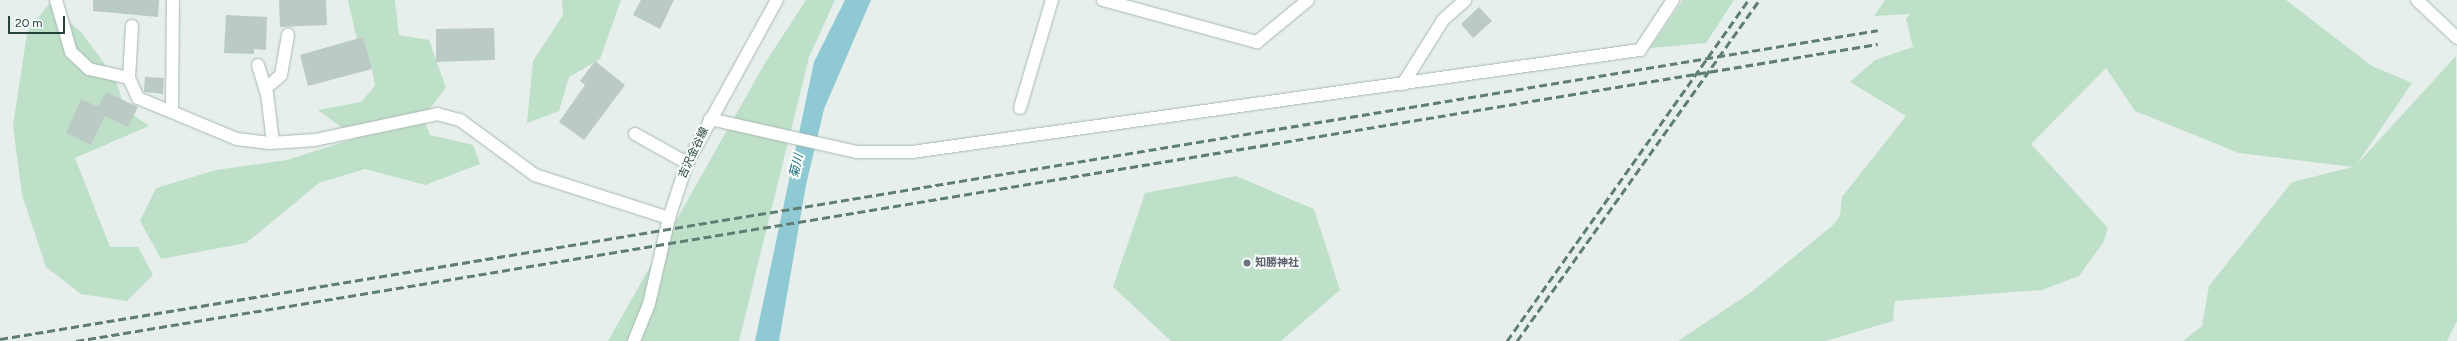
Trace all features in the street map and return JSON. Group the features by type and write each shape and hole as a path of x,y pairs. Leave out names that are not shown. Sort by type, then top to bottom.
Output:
{"street":[{"path":"56,0 70,52 89,69 129,78"},
{"path":"172,109 173,0"},
{"name":"吉沢金谷線","path":"634,341 649,304 669,218 687,163 777,0"},
{"path":"1020,108 1052,0"},
{"path":"1103,0 1257,42 1308,0"},
{"path":"1403,84 1443,20 1465,0"},
{"path":"710,119 781,133 858,152 912,152 1640,50 1673,0"},
{"path":"2417,0 2457,38"},
{"path":"132,26 129,78 138,98 172,109 237,139 273,143 315,140 437,114 460,120 535,175 669,218"},
{"path":"265,89 281,76 288,35"},
{"path":"258,66 265,89 273,143"},
{"path":"635,134 687,163"}],"green space":[{"path":"348,0 395,0 399,35 429,40 446,88 423,117 430,135 473,145 480,164 425,185 365,169 319,183 246,243 161,259 140,221 156,188 216,170 287,160 356,138 318,110 361,102 375,86 372,69 357,40"},
{"path":"562,0 621,0 600,59 569,77 559,111 527,123 533,61 563,15"},
{"path":"806,0 835,0 809,57 739,341 608,341 765,63"},
{"path":"1683,0 1734,0 1706,43 1650,48"},
{"path":"1885,0 2286,0 2372,66 2412,83 2357,164 2456,56 2457,321 2447,341 2183,341 2202,326 2209,286 2292,182 2353,167 2239,153 2135,111 2106,68 2031,144 2108,228 2103,243 2079,276 2042,290 1895,301 1893,321 1826,341 1678,341 1750,293 1833,225 1840,216 1842,197 1906,116 1850,82 1875,60 1913,47 1906,19 1910,14 1874,16"},
{"path":"49,4 82,33 115,78 125,109 149,126 75,158 110,247 138,247 153,275 127,301 81,294 46,267 22,195 13,126 27,33"},
{"path":"1236,176 1314,209 1340,290 1281,341 1171,341 1113,287 1145,193"}],"water":[{"name":"菊川","path":"845,0 871,0 824,109 806,185 779,341 755,341 814,62"}],"building":[{"path":"93,0 159,0 158,17 93,11"},
{"path":"279,0 326,0 327,25 280,27"},
{"path":"641,0 674,0 660,29 633,15"},
{"path":"1479,7 1492,21 1473,38 1461,24"},
{"path":"226,15 267,17 266,50 254,49 254,54 224,53"},
{"path":"494,28 495,60 436,62 436,29"},
{"path":"363,37 372,69 308,86 300,55"},
{"path":"595,61 625,85 584,140 559,122 585,85 580,81"},
{"path":"145,77 164,78 163,94 144,92"},
{"path":"106,92 138,107 128,127 105,116 91,145 66,133 81,99 98,107"}],"railway":[{"path":"1507,341 1748,0"},
{"path":"1517,341 1759,0"},
{"path":"0,339 1878,30"},
{"path":"76,341 1878,44"}],"place":[{"name":"知勝神社","path":"1247,263"}]}
